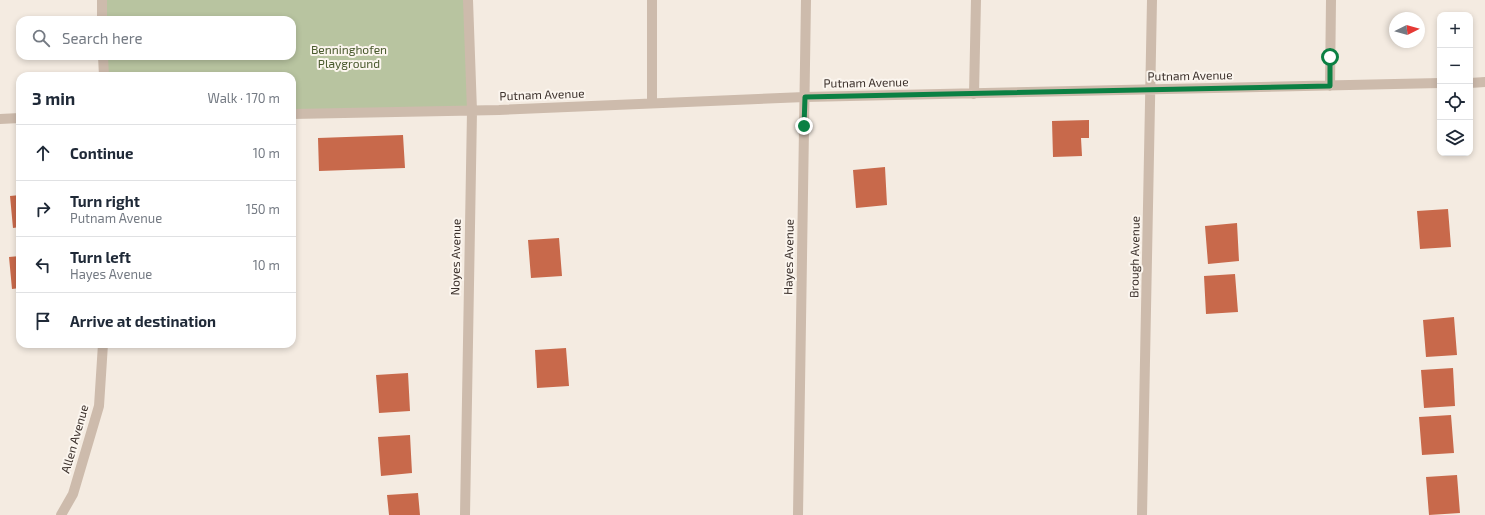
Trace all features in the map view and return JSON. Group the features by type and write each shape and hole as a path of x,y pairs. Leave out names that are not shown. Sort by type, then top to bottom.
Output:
{"street":[{"path":"102,0 102,16"},
{"name":"Noyes Avenue","path":"465,515 472,111 468,0"},
{"path":"652,0 652,103"},
{"name":"Hayes Avenue","path":"798,515 806,0"},
{"path":"974,94 976,0"},
{"name":"Brough Avenue","path":"1142,515 1152,0"},
{"path":"1330,86 1331,0"},
{"path":"103,60 104,72"},
{"path":"1473,82 1485,82"},
{"name":"Putnam Avenue","path":"296,114 472,111 805,97 1437,83"},
{"path":"0,119 16,118"},
{"name":"Allen Avenue","path":"62,515 73,494 99,406 103,348"}],"green space":[{"name":"Benninghofen Playground","path":"102,0 468,0 472,111 296,114 296,72 104,72 103,60 296,60 296,16 102,16"}],"building":[{"path":"1089,120 1089,138 1081,138 1082,156 1053,157 1052,121"},
{"path":"403,135 405,168 319,171 318,138"},
{"path":"885,167 887,205 856,208 853,170"},
{"path":"16,195 16,228 13,228 10,196"},
{"path":"1448,209 1451,247 1420,249 1417,211"},
{"path":"1237,223 1239,261 1208,264 1205,226"},
{"path":"559,238 562,276 531,278 528,240"},
{"path":"16,256 16,288 12,289 9,257"},
{"path":"1235,274 1238,312 1206,314 1204,276"},
{"path":"1454,317 1457,355 1426,357 1423,320"},
{"path":"566,348 569,386 537,388 535,350"},
{"path":"1453,368 1455,406 1424,408 1421,370"},
{"path":"408,373 410,411 379,413 376,375"},
{"path":"1451,415 1454,453 1422,455 1419,417"},
{"path":"410,435 412,473 381,476 378,437"},
{"path":"1457,475 1460,513 1429,515 1426,477"},
{"path":"418,493 420,515 389,515 387,495"}],"route":[{"path":"804,126 805,97 1330,86 1330,57"}]}
